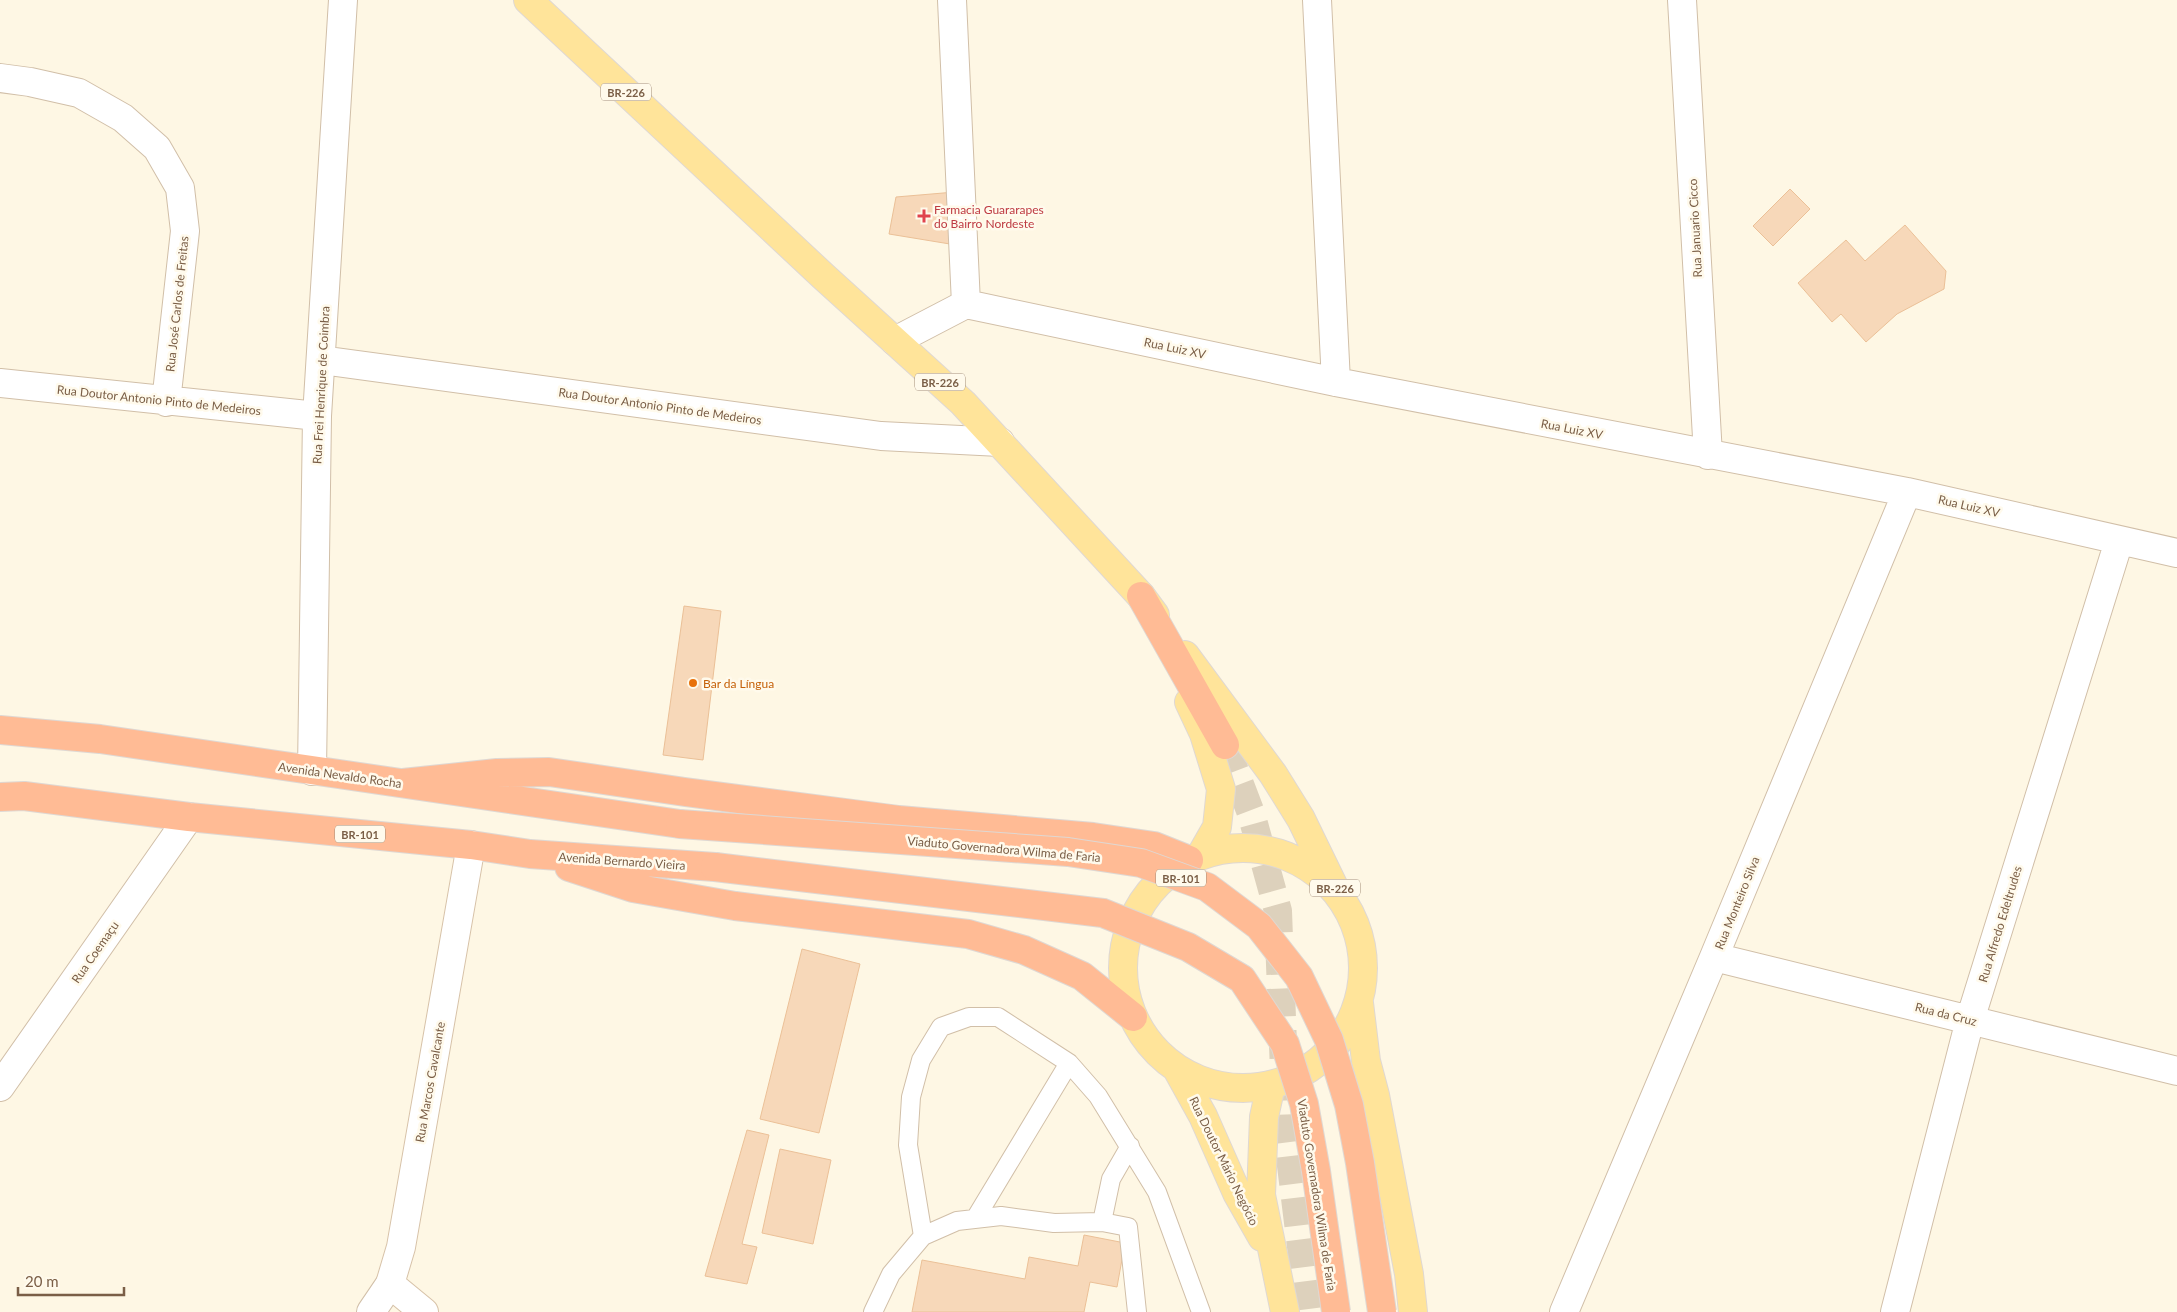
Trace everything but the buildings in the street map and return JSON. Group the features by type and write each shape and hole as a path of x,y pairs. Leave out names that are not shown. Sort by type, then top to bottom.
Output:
{"highway":[{"path":"1141,596 1225,745"},
{"name":"Avenida Nevaldo Rocha","path":"0,730 100,740 680,824"},
{"path":"403,784 497,773 549,772 898,820 1094,838 1154,846 1195,858"},
{"name":"BR-101","path":"0,797 24,796 189,817 471,845 530,854"},
{"name":"Viaduto Governadora Wilma de Faria","path":"680,824 1068,852 1141,863 1207,887 1259,926 1299,978 1329,1040 1349,1105 1360,1163 1382,1312"},
{"path":"530,854 633,888 735,906 968,934 1024,950 1082,976 1133,1017"},
{"name":"Avenida Bernardo Vieira","path":"530,854 715,868"},
{"name":"Viaduto Governadora Wilma de Faria","path":"715,868 1103,913 1188,948 1242,979 1285,1044 1304,1104 1316,1171 1336,1312"}],"main road":[{"name":"BR-226","path":"528,0 963,403 1141,596 1273,774 1301,819 1361,938 1365,959 1363,988 1359,1003 1342,1038 1324,1058 1301,1073 1271,1085 1239,1088 1206,1083 1177,1069 1152,1048 1133,1017 1123,982 1125,946 1137,911 1159,882 1195,858 1217,827 1220,789 1204,734 1141,596"},
{"name":"BR-226","path":"1195,858 1249,847 1297,859 1335,888"},
{"path":"1359,1003 1366,1061 1375,1094 1404,1245 1413,1312"},
{"name":"Rua Doutor Mário Negócio","path":"1177,1069 1203,1116 1237,1193 1272,1254"},
{"name":"Rua Doutor Mário Negócio","path":"1271,1085 1264,1117 1261,1195 1284,1312"}],"street":[{"name":"Rua Frei Henrique de Coimbra","path":"312,771 317,416 343,0"},
{"path":"895,341 966,304 952,0"},
{"path":"1317,0 1336,382"},
{"name":"Rua Januario Cicco","path":"1682,0 1708,455"},
{"name":"Rua José Carlos de Freitas","path":"0,78 30,82 79,93 123,118 157,148 180,188 185,231 166,402"},
{"name":"Rua Luiz XV","path":"966,304 1336,382 1907,492 2177,553"},
{"name":"Rua Doutor Antonio Pinto de Medeiros","path":"321,360 881,436 1000,442"},
{"name":"Rua Doutor Antonio Pinto de Medeiros","path":"0,383 166,402 317,416"},
{"name":"Rua Monteiro Silva","path":"1564,1312 1907,492"},
{"name":"Rua Alfredo Edeltrudes","path":"1895,1312 1970,1020 2119,541"},
{"name":"Rua Coemaçu","path":"0,1087 189,817"},
{"name":"Rua Marcos Cavalcante","path":"371,1312 390,1284 401,1247 471,845"},
{"name":"Rua da Cruz","path":"1714,957 2177,1071"},
{"path":"390,1284 424,1312"}],"lane":[{"path":"924,1236 908,1145 911,1097 921,1060 941,1027 969,1017 998,1017 1069,1062 1098,1096 1157,1192 1201,1312"},
{"path":"975,1219 1069,1062"},
{"path":"1102,1222 1111,1179 1130,1146"},
{"path":"873,1312 891,1274 924,1236 957,1221 1001,1216 1054,1223 1102,1222 1128,1227 1137,1312"}],"tunnel":[{"path":"1225,745 1251,813 1278,911 1286,1125 1309,1312"}],"place":[{"name":"Farmacia Guararapes do Bairro Nordeste","path":"924,216"},
{"name":"Bar da Língua","path":"693,683"}]}
